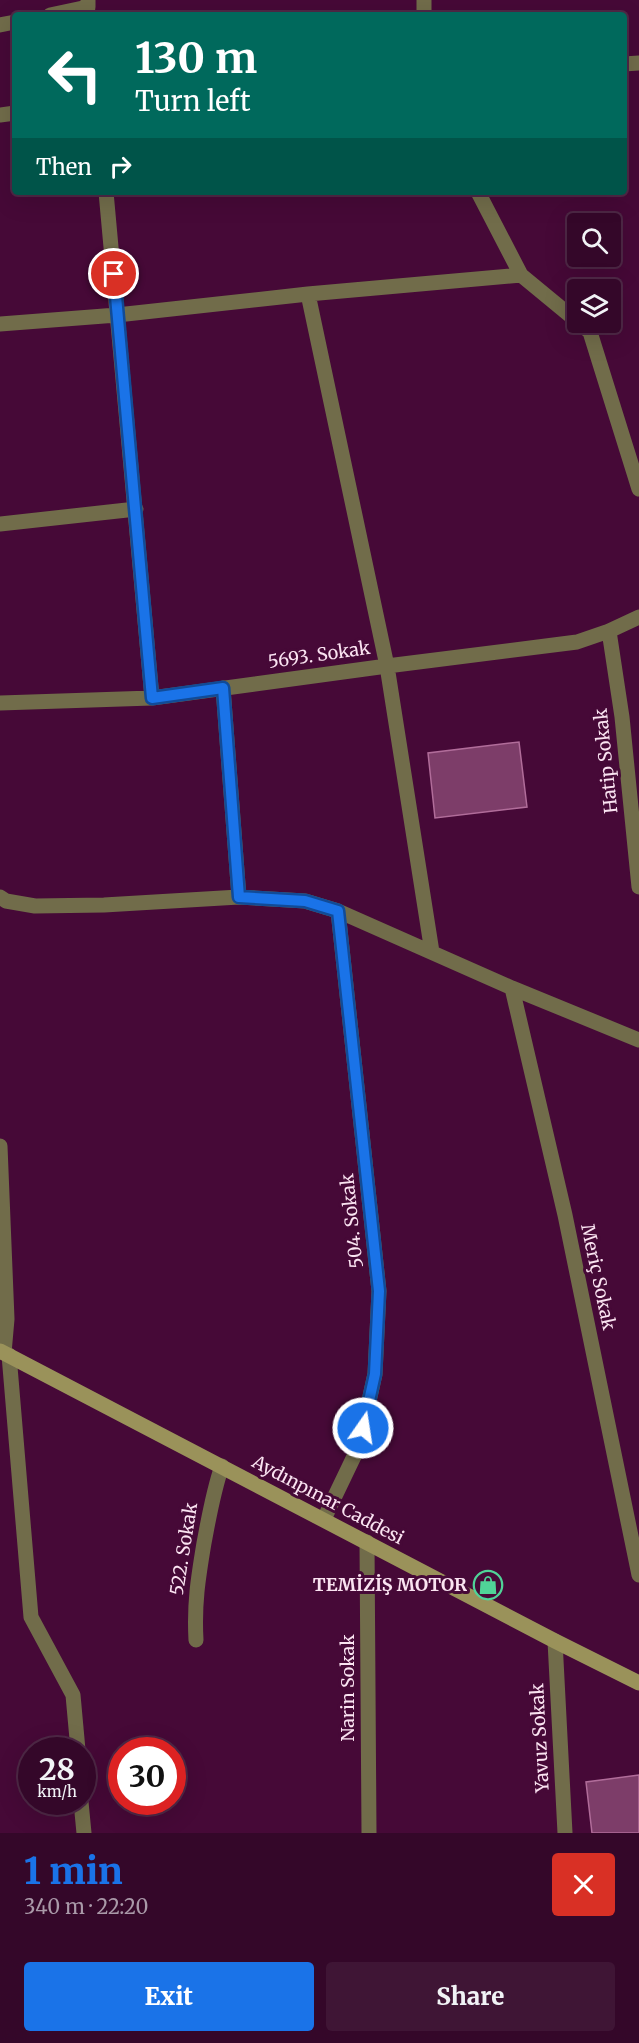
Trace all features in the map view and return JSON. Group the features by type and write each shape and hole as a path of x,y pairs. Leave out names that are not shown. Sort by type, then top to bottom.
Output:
{"main road":[{"name":"Aydınpınar Caddesi","path":"4,1353 639,1683"}],"street":[{"path":"64,12 88,7"},
{"path":"106,195 152,698"},
{"path":"480,195 520,275 567,313"},
{"path":"0,324 117,315 308,294 520,275"},
{"path":"308,294 387,666 432,952"},
{"path":"590,333 639,489"},
{"path":"0,524 136,509"},
{"name":"5693. Sokak","path":"0,703 152,698 577,642 639,617"},
{"name":"Hatip Sokak","path":"609,631 622,717 639,887"},
{"path":"223,688 239,897"},
{"path":"0,897 6,901 35,906 104,905 239,897 305,901 338,911 512,988 639,1040"},
{"name":"504. Sokak","path":"324,1520 359,1446 375,1374 379,1291 338,911"},
{"name":"Meriç Sokak","path":"512,988 565,1215 639,1575"},
{"path":"0,1146 6,1319 4,1353 31,1617 73,1695 77,1737"},
{"name":"522. Sokak","path":"196,1640 194,1609 196,1589 213,1491 222,1466"},
{"name":"Narin Sokak","path":"367,1542 369,1833"},
{"name":"Yavuz Sokak","path":"555,1641 565,1833"},
{"path":"82,1815 84,1833"}],"building":[{"path":"519,742 527,807 435,818 428,753"},
{"path":"639,1775 639,1833 592,1833 586,1782"}],"place":[{"name":"TEMİZİŞ MOTOR","path":"488,1585"}],"route":[{"path":"114,274 152,698 223,688 239,897 305,901 338,911 379,1291 375,1374 363,1428"}]}
